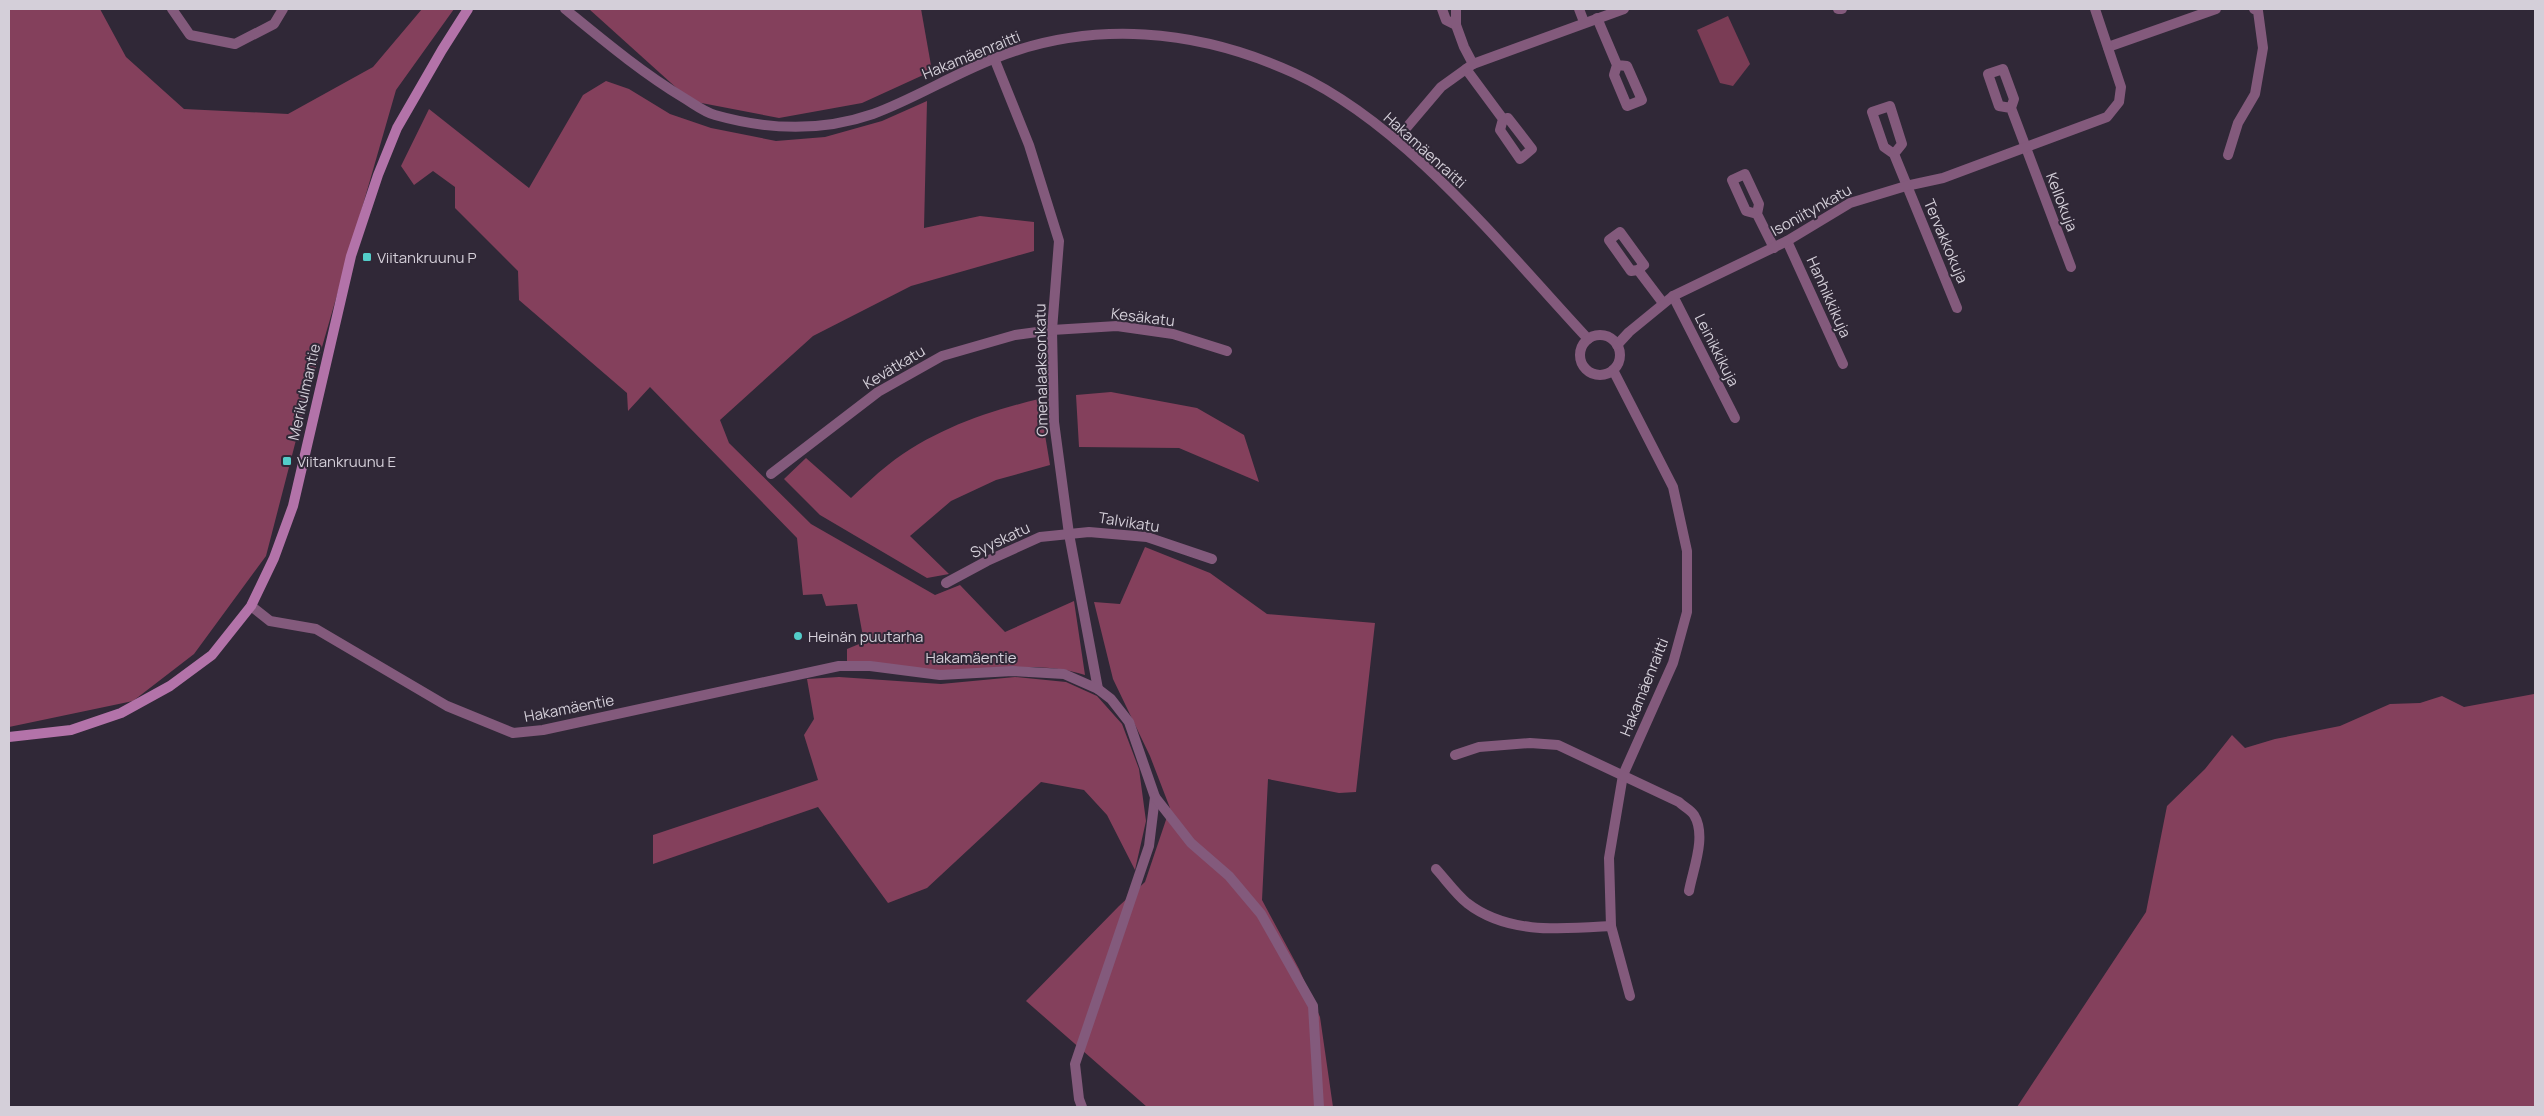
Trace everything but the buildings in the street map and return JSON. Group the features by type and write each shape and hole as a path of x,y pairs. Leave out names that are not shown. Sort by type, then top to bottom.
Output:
{"street":[{"path":"172,9 190,35 235,44 274,24 283,9"},
{"name":"Merikulmantie","path":"9,737 71,730 122,712 170,686 212,655 251,606 274,558 293,506 351,256 378,175 397,128 468,9"},
{"name":"Hakamäenraitti","path":"564,9 653,79 712,114 778,127 825,126 874,114 994,58 1053,39 1088,34 1163,36 1215,44 1258,58 1303,77 1333,93 1396,140 1453,194 1588,340"},
{"path":"1442,9 1446,20 1456,26"},
{"path":"1456,9 1456,26 1470,66 1503,119"},
{"path":"1579,9 1584,22"},
{"path":"1396,140 1441,87 1470,66 1584,22 1624,9"},
{"path":"2095,9 2108,47 2216,9"},
{"path":"2228,155 2238,123 2255,94 2262,57 2263,48 2258,11 2254,9"},
{"path":"1597,18 1617,65"},
{"name":"Isoniitynkatu","path":"1617,345 1629,332 1673,296 1774,248 1850,202 1906,186 1944,178 2107,116 2119,102 2121,87 2108,47"},
{"name":"Omenalaaksonkatu","path":"994,58 1029,145 1059,241 1052,330 1054,422 1069,534 1098,689"},
{"name":"Kellokuja","path":"2011,108 2071,267"},
{"name":"Tervakkokuja","path":"1894,154 1957,308"},
{"path":"1757,214 1774,248"},
{"name":"Hanhikkikuja","path":"1787,241 1842,364"},
{"path":"1638,270 1663,303"},
{"name":"Leinikkikuja","path":"1673,296 1735,418"},
{"name":"Kesäkatu","path":"1052,330 1117,326 1173,334 1228,351"},
{"name":"Kevätkatu","path":"771,474 878,392 942,356 1015,335 1052,330"},
{"path":"1594,336 1607,337 1617,345 1620,358 1614,370 1602,375 1585,368 1580,356 1581,350 1588,340 1594,336"},
{"name":"Hakamäenraitti","path":"1614,370 1673,487 1687,551 1687,612 1673,663 1623,774 1610,858 1611,926 1630,996"},
{"name":"Talvikatu","path":"1069,534 1088,532 1147,538 1212,559"},
{"name":"Syyskatu","path":"946,583 1040,537 1069,534"},
{"name":"Hakamäentie","path":"251,606 270,621 316,629 448,706 513,733 543,730 839,666 870,666 940,675 1013,671 1064,674 1098,689 1111,699 1129,722 1155,797 1149,846 1075,1064 1079,1099 1082,1107"},
{"path":"1455,755 1479,747 1530,743 1558,745 1679,802 1693,814 1698,826 1699,842 1689,891"},
{"path":"1155,797 1191,843 1229,876 1261,914 1313,1006 1318,1107"},
{"path":"1436,869 1466,902 1486,916 1525,927 1611,926"}],"shaded area":[{"path":"9,9 100,9 126,57 184,109 288,114 373,67 422,9 454,9 396,90 303,413 266,556 194,654 133,701 9,727"},
{"path":"589,9 921,9 932,71 862,103 779,118 691,101"},
{"path":"1728,16 1750,64 1733,86 1720,83 1697,30"},
{"path":"606,81 629,89 670,114 711,128 776,141 825,137 882,121 927,101 924,228 980,216 1034,222 1034,251 911,286 813,336 720,420 729,443 811,524 935,595 960,585 1005,632 1074,601 1085,675 1049,668 1013,667 939,670 847,661 847,649 864,642 857,604 826,606 822,594 803,595 797,538 650,387 628,411 627,393 519,300 518,271 455,208 455,187 433,171 414,185 401,166 429,109 529,188 583,95"},
{"path":"1111,392 1197,408 1244,435 1259,482 1179,448 1079,447 1076,395"},
{"path":"1039,399 1050,465 996,480 951,501 910,536 949,574 927,578 820,515 784,479 806,458 851,498 888,465 941,432 979,416"},
{"path":"1145,547 1210,573 1267,614 1375,623 1356,792 1339,793 1268,779 1262,900 1299,969 1320,1017 1333,1107 1147,1107 1026,1001 1145,882 1170,808 1150,756 1113,679 1094,602 1120,604"},
{"path":"839,677 941,684 1015,677 1066,682 1097,696 1122,724 1139,769 1146,821 1135,870 1107,815 1084,790 1041,782 927,888 888,903 818,807 653,864 653,835 818,780 804,735 814,719 807,679"},
{"path":"2534,694 2535,1107 2017,1107 2146,912 2167,806 2205,769 2232,735 2245,748 2275,739 2340,726 2390,704 2420,703 2442,696 2464,707"}],"place":[{"name":"Viitankruunu P","path":"367,257"},
{"name":"Viitankruunu E","path":"287,461"},
{"name":"Heinän puutarha","path":"798,636"}]}
